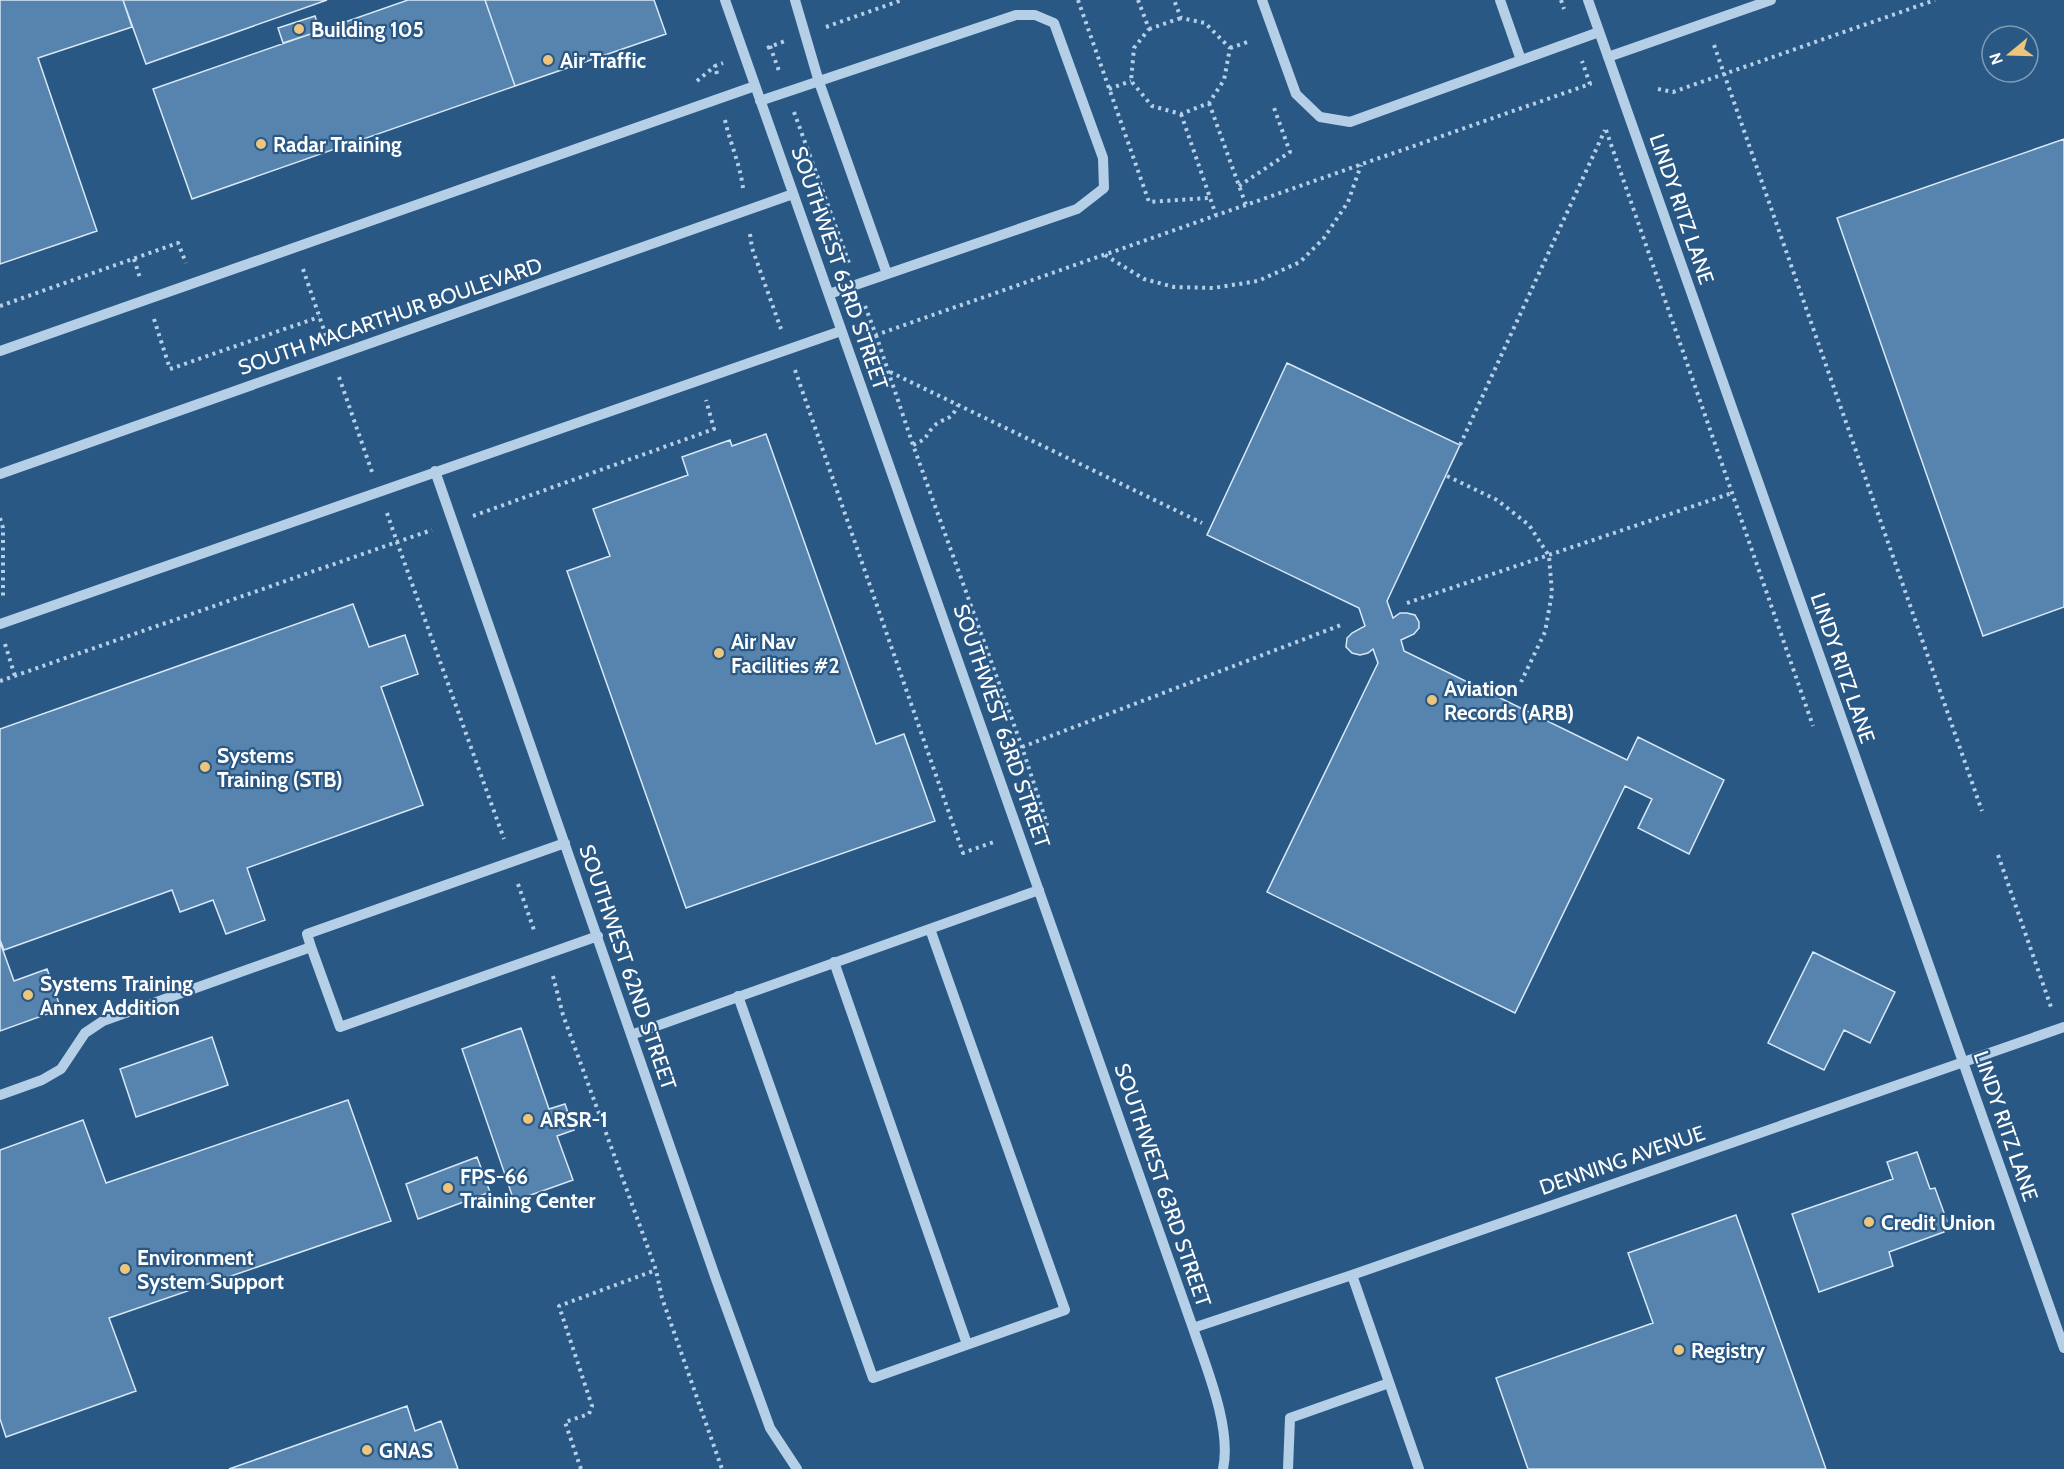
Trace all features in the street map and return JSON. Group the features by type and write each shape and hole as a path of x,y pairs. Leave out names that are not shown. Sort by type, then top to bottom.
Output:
{"street":[{"name":"SOUTHWEST 63RD STREET","path":"725,0 1221,1410 1225,1460 1223,1469"},
{"path":"795,0 819,82 886,274"},
{"path":"1262,0 1296,94 1320,117 1350,122 1599,32"},
{"path":"1500,0 1521,60"},
{"name":"LINDY RITZ LANE","path":"1588,0 2064,1348"},
{"path":"1608,57 1771,0"},
{"path":"760,101 1016,15 1035,15 1054,23 1103,158 1104,188 1077,209 829,294"},
{"path":"0,351 755,86"},
{"name":"SOUTH MACARTHUR BOULEVARD","path":"0,474 793,194"},
{"path":"1,624 841,331"},
{"name":"SOUTHWEST 62ND STREET","path":"435,471 770,1428 796,1469"},
{"path":"565,843 307,934 311,947 340,1027 598,936"},
{"path":"631,1035 1039,890"},
{"path":"738,996 873,1378 1065,1310 930,929"},
{"path":"0,1095 42,1080 61,1069 85,1033 103,1021 311,947"},
{"path":"834,962 967,1344"},
{"name":"DENNING AVENUE","path":"1193,1328 1352,1275 2064,1027"},
{"path":"1352,1275 1419,1469"},
{"path":"1288,1469 1290,1418 1389,1383"}],"path":[{"path":"902,0 770,46 876,335 1590,84 1561,0"},
{"path":"1078,0 1149,201 1209,198"},
{"path":"1138,0 1149,29"},
{"path":"1174,0 1181,18"},
{"path":"1658,89 1673,92 1935,0"},
{"path":"1181,18 1205,23 1230,48 1224,80 1209,103 1181,114 1152,106 1131,81 1134,48 1149,29 1181,18"},
{"path":"1246,31 1254,52"},
{"path":"1230,48 1250,41"},
{"path":"1713,41 1982,811"},
{"path":"1109,89 1131,81"},
{"path":"1239,186 1290,152 1270,96"},
{"path":"1209,103 1246,206"},
{"path":"1181,114 1216,216"},
{"path":"1460,445 1606,130 1813,726"},
{"path":"1105,255 1144,279 1174,287 1213,288 1258,281 1300,262 1324,238 1348,202 1362,165"},
{"path":"295,247 379,492 502,832 537,938 552,974 567,1026 656,1270 662,1298 722,1469"},
{"path":"134,259 171,369 319,317"},
{"path":"890,371 1202,523"},
{"path":"0,681 714,429 706,400 717,396"},
{"path":"913,445 926,440 935,426 953,417 958,405"},
{"path":"1448,476 1497,500 1529,525 1549,556 1552,593 1545,632 1521,682"},
{"path":"1407,603 1732,493"},
{"path":"1022,747 1341,625"},
{"path":"1998,855 2051,1007"},
{"path":"581,1469 566,1422 589,1414 592,1406 559,1306 656,1270"}],"building":[{"path":"0,0 123,0 132,27 38,58 97,231 0,264"},
{"path":"123,0 327,0 146,64"},
{"name":"Radar Training","path":"408,0 485,0 515,86 192,199 153,89"},
{"name":"Air Traffic","path":"485,0 654,0 666,34 515,86"},
{"name":"Building 105","path":"315,16 320,31 283,43 278,28"},
{"path":"2064,139 2064,607 1983,636 1837,218"},
{"name":"Aviation Records (ARB)","path":"1287,363 1460,445 1387,601 1393,618 1400,613 1407,613 1415,615 1419,622 1419,628 1414,634 1401,640 1404,651 1627,760 1638,737 1724,780 1689,854 1638,828 1652,799 1625,786 1515,1013 1267,892 1378,663 1373,649 1360,655 1352,653 1346,647 1347,638 1365,626 1359,608 1207,535"},
{"name":"Air Nav Facilities #2","path":"766,434 876,744 904,734 935,821 686,908 567,571 610,556 593,509 688,475 682,457 730,440 732,446"},
{"name":"Systems Training (STB)","path":"353,604 369,647 405,635 418,674 381,687 423,805 247,868 265,920 226,934 213,900 180,912 172,890 4,950 0,940 0,729"},
{"name":"Systems Training Annex Addition","path":"0,942 14,981 47,969 61,1009 0,1031"},
{"path":"1813,952 1895,992 1870,1043 1844,1030 1824,1070 1768,1043"},
{"name":"ARSR-1","path":"521,1028 549,1109 565,1104 574,1130 557,1136 573,1180 514,1201 462,1049"},
{"path":"212,1037 228,1085 136,1117 120,1069"},
{"name":"Environment System Support","path":"348,1100 391,1221 109,1318 136,1391 6,1437 0,1419 0,1150 83,1120 106,1183"},
{"name":"Credit Union","path":"1917,1152 1930,1189 1935,1188 1947,1221 1941,1223 1944,1232 1889,1252 1893,1266 1819,1292 1792,1214 1893,1179 1887,1162"},
{"name":"FPS-66 Training Center","path":"477,1157 490,1192 418,1219 406,1184"},
{"name":"Registry","path":"1736,1215 1826,1469 1528,1469 1496,1378 1653,1323 1628,1253"},
{"name":"GNAS","path":"407,1406 415,1431 441,1421 458,1469 229,1469"}],"place":[{"name":"Building 105","path":"299,29"},
{"name":"Air Traffic","path":"548,60"},
{"name":"Radar Training","path":"261,144"},
{"name":"Air Nav Facilities #2","path":"719,653"},
{"name":"Aviation Records (ARB)","path":"1432,700"},
{"name":"Systems Training (STB)","path":"205,767"},
{"name":"Systems Training Annex Addition","path":"28,995"},
{"name":"ARSR-1","path":"528,1119"},
{"name":"FPS-66 Training Center","path":"448,1188"},
{"name":"Credit Union","path":"1869,1222"},
{"name":"Environment System Support","path":"125,1269"},
{"name":"Registry","path":"1679,1350"},
{"name":"GNAS","path":"367,1450"}]}
